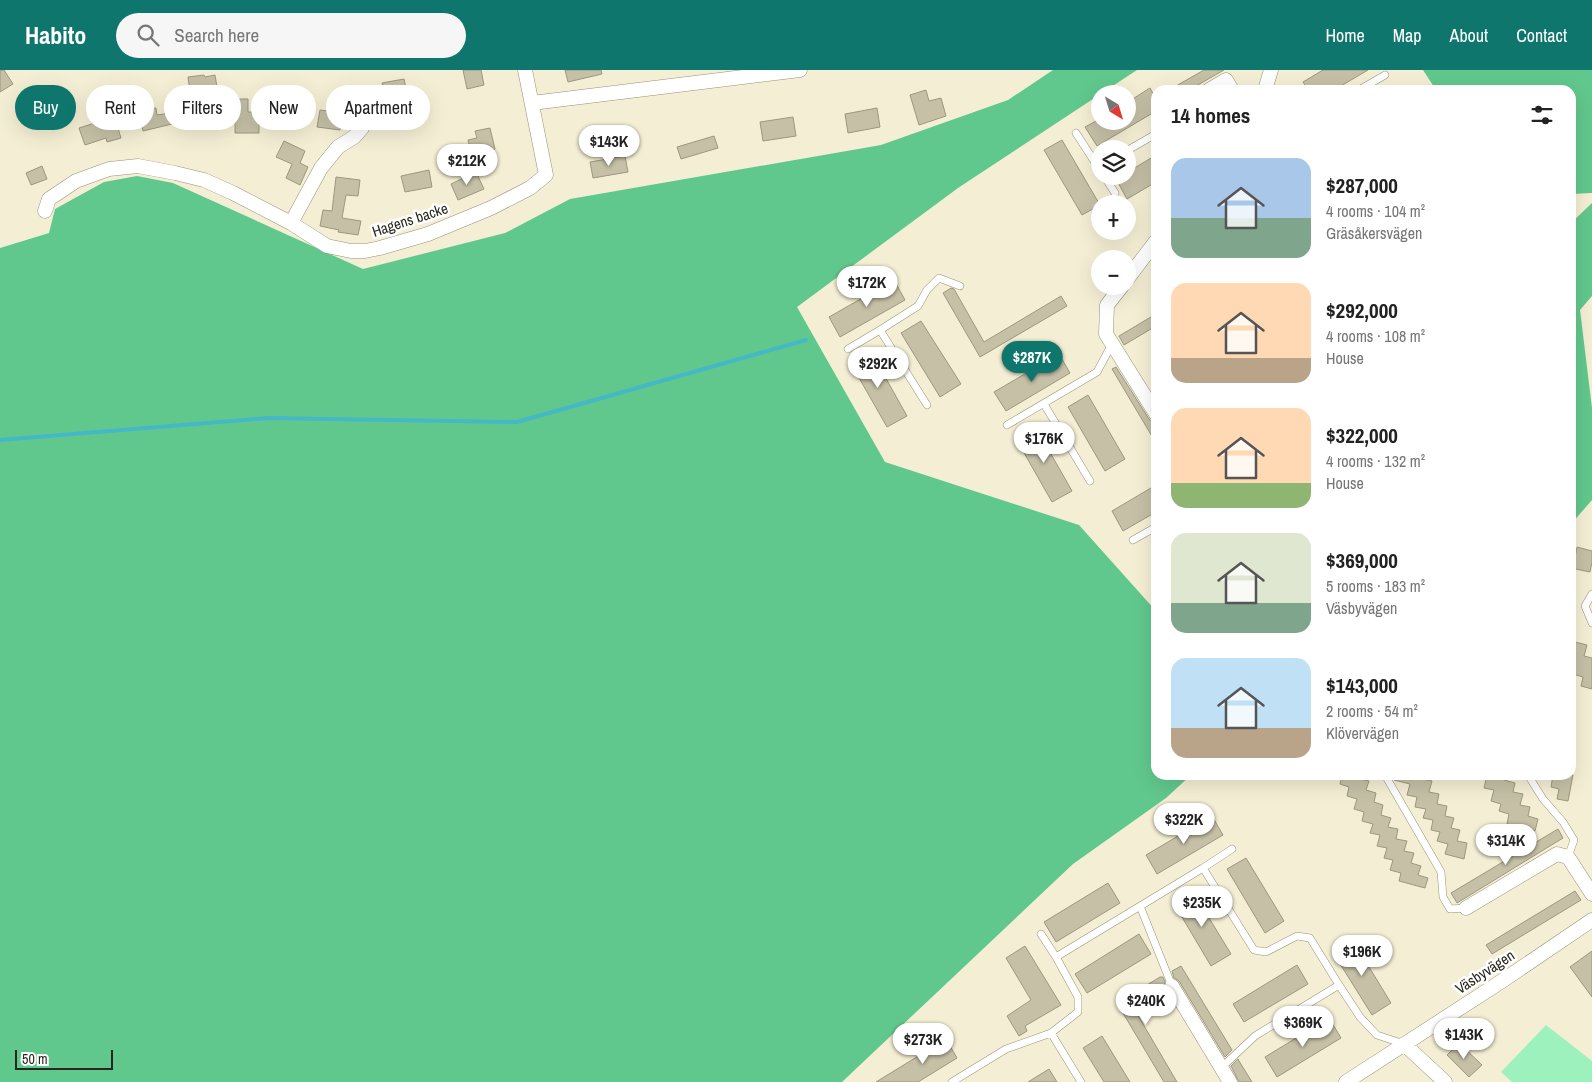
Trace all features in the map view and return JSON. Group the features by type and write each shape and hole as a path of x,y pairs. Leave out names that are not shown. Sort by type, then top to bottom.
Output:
{"street":[{"name":"Hagens backe","path":"45,211 49,199 76,181 108,169 138,166 204,180 291,223 327,246 351,251 365,251 428,234 498,205 530,188 546,175 525,70"},
{"path":"532,103 800,70"},
{"path":"1266,85 1271,70"},
{"path":"1218,85 1226,80 1229,85"},
{"path":"291,223 321,168 338,147 360,130"},
{"path":"1136,267 1151,248"},
{"path":"1115,295 1107,305 1106,334 1151,406"},
{"path":"1466,908 1557,854 1568,857 1592,894"},
{"name":"Väsbyvägen","path":"1346,1082 1592,920"},
{"path":"1172,986 1230,1082"},
{"path":"1404,1044 1445,1082"}],"lane":[{"path":"1368,85 1385,75"},
{"path":"1076,133 1091,156"},
{"path":"1136,145 1151,137"},
{"path":"1110,185 1115,194"},
{"path":"848,349 918,306 926,290 939,278 960,286"},
{"path":"880,330 927,405"},
{"path":"1008,425 1097,372 1112,344"},
{"path":"1044,404 1090,481"},
{"path":"1133,540 1151,530"},
{"path":"1592,594 1585,606 1592,623"},
{"path":"1388,780 1441,872 1443,897 1450,909 1466,908"},
{"path":"1531,780 1542,799 1563,822 1574,840 1568,857"},
{"path":"1056,957 1232,849"},
{"path":"1203,868 1254,950 1266,952 1297,936 1310,938 1360,1018 1377,1035 1404,1044"},
{"path":"1140,906 1172,986"},
{"path":"952,1082 1006,1049 1050,1033 1078,1012 1078,997 1041,934"},
{"path":"1221,1068 1255,1036 1339,985"},
{"path":"1050,1033 1081,1082"}],"green space":[{"path":"1053,70 1137,70 1114,85 1091,85 1091,100 958,188 797,307 885,462 1079,525 1151,605 1151,780 1186,780 1166,798 1073,864 842,1082 0,1082 0,248 49,233 55,209 104,182 137,176 173,183 363,269 505,233 570,199 881,145 1008,100"},
{"path":"1423,70 1592,70 1592,193 1576,194 1576,85 1433,85"},
{"path":"1592,203 1592,296 1580,310 1592,408 1592,500 1576,518 1576,218"},
{"path":"1546,1025 1592,1061 1592,1082 1512,1082 1501,1072"}],"building":[{"path":"0,70 4,70 13,84 0,92"},
{"path":"463,70 481,70 484,85 467,89"},
{"path":"565,70 601,70 602,74 568,82"},
{"path":"1204,70 1224,70 1198,85 1178,85"},
{"path":"1323,70 1368,70 1342,85 1305,85 1303,82"},
{"path":"215,75 217,85 189,85 188,77"},
{"path":"404,79 405,85 382,85 382,83"},
{"path":"1150,88 1151,90 1151,114 1136,123 1136,97"},
{"path":"926,90 929,101 941,98 946,116 919,125 910,95"},
{"path":"241,99 248,99 248,112 251,112 251,130 259,130 259,133 235,133 235,130 241,130"},
{"path":"154,108 156,108 157,115 164,114 164,126 154,128"},
{"path":"877,108 880,127 848,133 845,114"},
{"path":"320,110 326,111 326,128 317,127"},
{"path":"793,117 796,136 763,141 760,122"},
{"path":"1091,124 1091,130 1124,130 1107,140 1093,140 1085,127"},
{"path":"86,126 86,130 119,130 121,138 107,142 106,138 85,145 79,128"},
{"path":"490,128 495,149 472,156 468,140 477,138 475,131"},
{"path":"714,136 718,148 681,159 677,147"},
{"path":"1062,140 1094,195 1091,195 1091,210 1082,215 1044,150"},
{"path":"284,141 305,151 300,163 308,167 300,185 286,178 292,164 276,157"},
{"path":"625,156 628,172 593,178 590,162"},
{"path":"1151,158 1151,185 1134,195 1125,195 1119,185 1136,185 1136,167"},
{"path":"42,166 47,179 31,185 26,173"},
{"path":"429,170 432,187 405,192 401,176"},
{"path":"476,172 484,189 458,200 451,184"},
{"path":"336,177 360,180 358,196 346,195 342,218 361,221 358,235 338,232 339,230 320,226 323,210 332,211"},
{"path":"894,280 905,300 840,337 829,317"},
{"path":"951,288 954,289 984,342 1061,296 1067,306 980,357 943,293"},
{"path":"1151,317 1151,329 1124,345 1119,336"},
{"path":"921,321 961,384 940,397 901,333"},
{"path":"870,350 907,416 887,427 850,362"},
{"path":"1059,354 1070,373 1006,411 994,392"},
{"path":"1116,367 1151,421 1151,435 1112,369"},
{"path":"1088,395 1125,459 1105,471 1068,407"},
{"path":"1035,426 1072,491 1052,502 1015,437"},
{"path":"1151,488 1151,515 1123,531 1112,511"},
{"path":"1577,547 1592,551 1590,572 1576,569"},
{"path":"1576,642 1587,645 1584,656 1592,658 1592,689 1581,686 1583,677 1576,675"},
{"path":"1341,780 1369,781 1366,790 1376,793 1374,802 1383,805 1381,815 1391,818 1388,827 1398,829 1396,839 1407,841 1404,851 1414,853 1411,863 1421,866 1418,875 1428,878 1425,888 1399,881 1401,873 1390,870 1393,860 1384,858 1387,848 1377,846 1380,835 1370,833 1373,824 1362,821 1364,812 1354,809 1357,799 1347,796 1349,787 1340,784"},
{"path":"1394,780 1432,781 1429,792 1439,794 1437,804 1447,806 1445,816 1454,818 1451,828 1460,830 1457,841 1467,843 1464,859 1445,854 1448,844 1437,841 1440,832 1431,830 1433,820 1423,818 1426,809 1415,807 1417,797 1407,795 1410,784"},
{"path":"1486,780 1504,780 1515,783 1513,792 1523,794 1520,805 1530,807 1528,816 1538,819 1535,831 1507,824 1509,814 1499,811 1501,804 1491,801 1494,790 1484,788"},
{"path":"1552,780 1572,780 1568,801 1557,799 1559,789 1551,787"},
{"path":"1212,816 1223,835 1157,874 1146,855"},
{"path":"1558,829 1563,838 1457,903 1451,893"},
{"path":"1246,858 1284,921 1265,933 1227,869"},
{"path":"1108,883 1120,903 1056,942 1044,922"},
{"path":"1192,890 1231,954 1211,966 1173,902"},
{"path":"1575,891 1581,900 1492,954 1486,945"},
{"path":"1139,934 1151,954 1087,993 1075,974"},
{"path":"1352,939 1391,1003 1372,1015 1332,951"},
{"path":"1025,946 1061,1005 1025,1026 1027,1031 1019,1036 1007,1016 1031,1000 1006,958"},
{"path":"1592,951 1592,997 1570,967"},
{"path":"1297,965 1308,984 1244,1022 1233,1004"},
{"path":"1181,966 1232,1050 1225,1057 1179,981 1174,978 1172,971"},
{"path":"1163,977 1165,982 1164,988 1133,1007 1177,1082 1164,1082 1117,1003"},
{"path":"1329,1018 1341,1038 1277,1077 1265,1057"},
{"path":"1102,1036 1130,1082 1104,1082 1083,1048"},
{"path":"946,1039 957,1058 918,1082 876,1082"},
{"path":"1459,1043 1482,1065 1469,1077 1447,1055"},
{"path":"1238,1059 1252,1082 1239,1082 1231,1066"},
{"path":"1049,1069 1057,1082 1028,1082"}],"waterway":[{"path":"0,440 268,418 517,422 806,340"}]}
